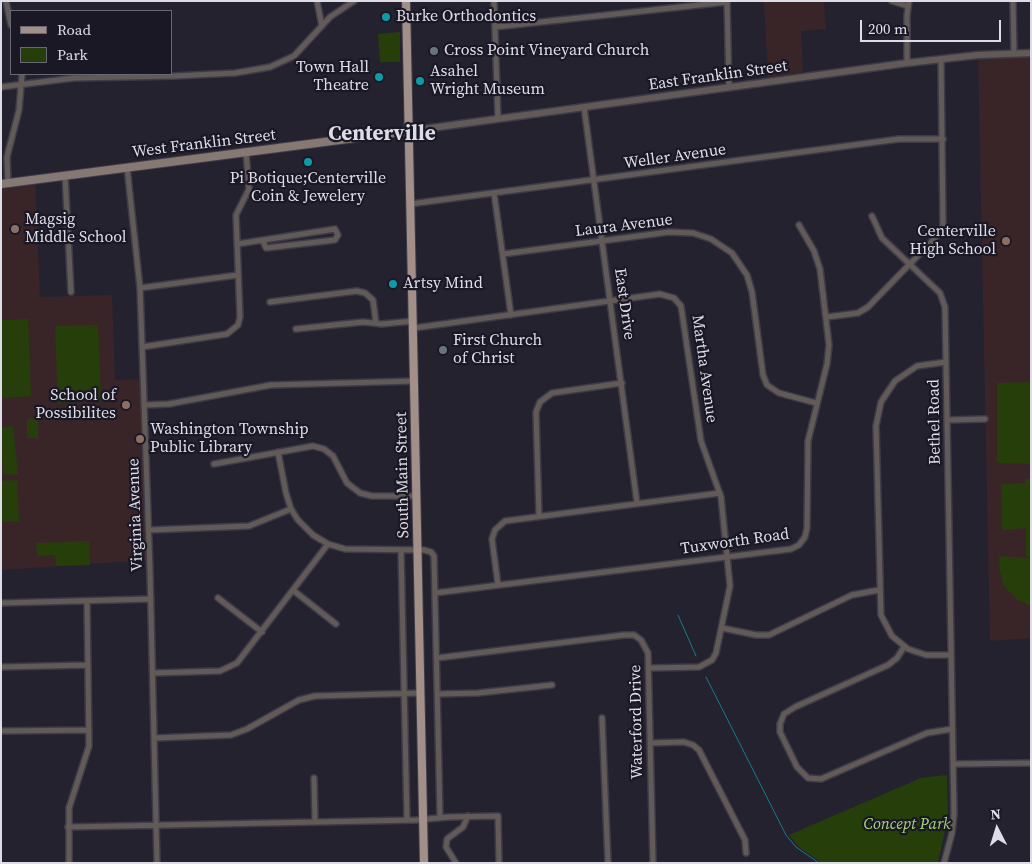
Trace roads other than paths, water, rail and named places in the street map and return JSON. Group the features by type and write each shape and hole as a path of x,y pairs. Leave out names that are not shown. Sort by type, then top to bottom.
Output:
{"main road":[{"name":"South Main Street","path":"406,1 424,863"},
{"name":"West Franklin Street","path":"5,183 410,131"}],"street":[{"path":"6,1 10,20"},
{"path":"317,1 322,26"},
{"path":"1,87 83,77 174,76 254,70 288,60 301,50 341,8 354,1"},
{"path":"494,1 498,119"},
{"path":"892,1 908,3 907,63"},
{"path":"1013,1 1014,54"},
{"path":"495,27 727,2 729,88"},
{"name":"East Franklin Street","path":"410,131 907,63 1031,53"},
{"path":"827,317 864,310 940,233 943,225 941,60"},
{"path":"5,183 7,157 19,110 22,75"},
{"name":"East Drive","path":"584,107 637,503"},
{"name":"Weller Avenue","path":"410,204 899,139 943,139"},
{"path":"142,347 227,334 235,328 240,317 236,210 249,189 246,152"},
{"name":"Virginia Avenue","path":"127,168 140,288 149,530 157,863"},
{"path":"65,174 71,292"},
{"path":"494,193 511,315"},
{"name":"Bethel Road","path":"872,216 882,238 940,293 944,301 948,420 954,825 944,863"},
{"name":"Tuxworth Road","path":"435,593 790,549 799,545 805,537 807,528 807,452 828,354 827,317 818,259 808,237 799,225"},
{"path":"237,244 335,229 338,235 335,240 266,248 263,241"},
{"name":"Laura Avenue","path":"503,254 685,231 711,238 736,258 749,283 765,380 775,391 816,403"},
{"path":"140,288 238,275"},
{"path":"270,302 357,291 365,292 373,300 376,323"},
{"name":"Martha Avenue","path":"296,329 364,322 413,324 511,315 660,294 674,298 681,306 701,441 720,492 730,586 715,657 704,665 648,668"},
{"path":"946,362 922,364 903,374 890,386 878,410 879,590 880,608 884,624 892,636 904,647 926,655 951,655"},
{"path":"144,405 169,404 280,385 414,381"},
{"path":"539,516 536,412 540,402 552,393 622,383"},
{"path":"948,420 985,420"},
{"path":"214,464 308,446 320,448 333,456 347,483 360,493 372,496 417,496"},
{"path":"278,452 291,509 306,529 328,544 354,551 418,550 431,552 434,556 440,818"},
{"path":"498,585 492,543 495,530 501,523 509,519 720,492"},
{"path":"149,530 249,526 291,509"},
{"path":"153,673 210,672 225,669 237,663 294,591 328,544"},
{"name":"South Main Street","path":"401,550 407,820"},
{"path":"722,628 756,635 769,635 852,594 879,590"},
{"path":"294,591 336,624"},
{"path":"218,598 262,632"},
{"path":"1,603 151,600"},
{"path":"69,863 69,808 88,753 90,730 87,601"},
{"name":"Waterford Drive","path":"437,658 629,634 638,637 648,653 653,863"},
{"path":"904,647 897,658 888,665 795,707 784,714 780,724 780,732 797,767 808,778 821,779 927,733 952,729"},
{"path":"1,667 88,665"},
{"path":"438,694 478,693 552,685"},
{"path":"154,738 231,735 247,729 299,700 314,696 421,693"},
{"path":"602,718 608,863"},
{"path":"1,732 90,730"},
{"path":"650,743 684,742 693,745 699,750 745,840 746,854"},
{"path":"953,764 1031,763"},
{"path":"314,778 315,822"},
{"path":"456,863 446,848 447,839 463,828 468,816"},
{"path":"68,827 407,820 498,816 499,863"}],"waterway":[{"path":"678,615 696,656"},
{"path":"706,677 786,835 796,847 819,863"}],"place":[{"name":"Burke Orthodontics","path":"386,17"},
{"name":"Cross Point Vineyard Church","path":"434,51"},
{"name":"Town Hall Theatre","path":"379,77"},
{"name":"Asahel Wright Museum","path":"420,81"},
{"name":"Pi Botique;Centerville Coin & Jewelery","path":"308,162"},
{"name":"Magsig Middle School","path":"15,229"},
{"name":"Centerville High School","path":"1006,241"},
{"name":"Artsy Mind","path":"393,284"},
{"name":"First Church of Christ","path":"443,350"},
{"name":"School of Possibilites","path":"126,405"},
{"name":"Washington Township Public Library","path":"140,439"}],"district":[{"name":"Centerville","path":"382,135"}],"park label":[{"name":"Concept Park","path":"907,825"}]}
